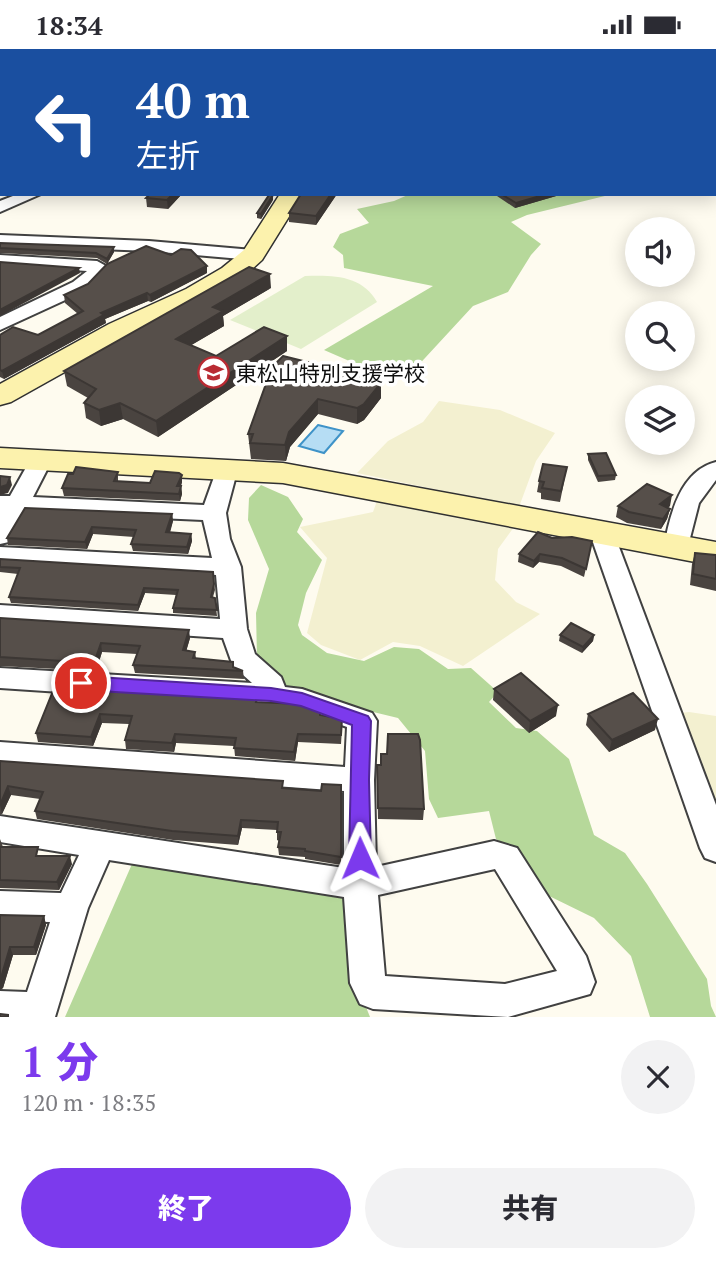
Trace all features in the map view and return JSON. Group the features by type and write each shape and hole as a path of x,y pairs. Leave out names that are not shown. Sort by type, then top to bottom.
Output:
{"street":[{"path":"0,207 28,196"},
{"path":"0,396 119,330 206,289 231,274 253,255 291,196"},
{"path":"0,240 149,246 253,255"},
{"path":"0,278 6,260 97,267 96,273 80,286 0,324"},
{"path":"0,458 227,468 338,482 716,554"},
{"path":"0,535 8,504 41,460"},
{"path":"227,468 214,513 218,539 228,568 234,629 243,659 271,684 271,695"},
{"path":"676,546 685,505 694,488 716,469"},
{"path":"8,504 214,513"},
{"path":"601,531 716,848"},
{"path":"0,555 228,568"},
{"path":"0,614 234,629"},
{"path":"0,678 271,695 302,700 362,721 359,780 360,885 368,983 373,992 505,1001 577,982 574,967 506,858 494,855 360,885 0,829"},
{"path":"0,754 359,780"},
{"path":"0,1008 39,1013 71,908 100,844"},
{"path":"0,907 71,908"}],"shaded area":[{"path":"439,401 500,410 555,433 536,461 519,507 357,473 388,441 423,422"},
{"path":"377,501 514,527 498,549 495,580 516,602 540,614 463,666 420,646 393,642 360,660 321,645 307,633 327,558 300,527 373,512"},
{"path":"689,712 716,716 716,823 674,714"}],"green space":[{"path":"405,196 605,196 527,215 511,222 541,244 508,292 473,306 413,371 393,380 324,350 433,286 344,268 343,255 333,247 340,234 369,223 357,209"},
{"path":"305,276 336,277 355,282 371,293 377,302 301,349 230,320"},
{"path":"261,485 288,497 303,519 297,532 322,560 306,593 298,625 302,635 327,653 364,661 394,647 419,649 448,669 471,668 498,692 489,702 516,728 537,731 569,759 594,835 625,853 647,884 707,979 711,1006 716,1017 650,1017 631,956 594,918 543,893 515,851 496,839 489,811 438,818 429,799 425,751 398,718 278,689 257,658 256,613 269,569 248,520 249,498"},
{"path":"132,864 347,899 356,982 370,1017 65,1017"}],"water":[{"path":"318,425 343,431 324,453 299,446"}],"building":[{"path":"148,196 171,196 167,200 146,198"},
{"path":"268,196 272,196 261,214 257,213"},
{"path":"300,196 330,196 316,216 289,213"},
{"path":"504,196 540,196 516,203"},
{"path":"0,243 114,247 107,259 96,253 0,248"},
{"path":"146,246 171,255 181,249 191,250 207,266 150,295 147,293 101,313 104,315 0,370 0,335 13,327 38,335 83,311 64,295 88,284 107,264"},
{"path":"0,262 79,268 0,310"},
{"path":"249,267 270,274 213,307 223,311 176,339 216,356 264,327 287,336 156,421 120,403 99,410 84,403 96,389 64,371"},
{"path":"283,356 380,380 378,382 381,383 364,404 357,408 318,399 289,432 285,445 250,443 253,434 248,434 272,367"},
{"path":"606,453 616,475 598,476 588,454"},
{"path":"543,464 567,467 561,491 542,488 544,482 539,481"},
{"path":"76,467 118,472 114,481 150,483 155,471 179,473 182,475 177,486 181,486 179,494 62,488 68,474 73,474"},
{"path":"0,476 10,477 7,485 0,487"},
{"path":"647,484 672,495 660,504 670,509 663,519 629,512 618,506"},
{"path":"25,508 172,514 166,532 191,534 187,547 131,544 136,530 92,527 85,542 7,538"},
{"path":"538,532 552,538 572,537 592,541 586,569 562,558 540,554 534,561 519,554"},
{"path":"695,553 716,555 716,579 693,574"},
{"path":"0,559 213,572 211,597 215,598 217,610 173,608 178,590 144,588 138,605 9,597 20,568 0,567"},
{"path":"0,618 189,630 183,650 195,652 193,658 233,662 233,667 243,671 133,665 140,646 101,643 94,663 0,657"},
{"path":"571,623 594,635 583,647 560,635"},
{"path":"521,673 558,705 530,721 494,689"},
{"path":"55,686 301,704 320,711 320,715 342,719 341,735 298,734 294,752 234,748 236,738 175,734 172,743 125,740 132,716 100,714 91,737 36,733"},
{"path":"633,693 658,719 612,740 588,714"},
{"path":"388,734 418,734 424,809 378,808 377,765 381,765 381,754 387,754"},
{"path":"0,761 283,781 282,788 321,791 322,784 341,785 341,857 305,849 278,847 281,832 277,832 278,822 241,820 238,836 172,831 35,811 43,792 8,786 0,805"},
{"path":"0,847 38,847 36,856 70,856 57,882 0,880"},
{"path":"0,915 44,916 34,947 10,947 0,981"}],"place":[{"name":"東松山特別支援学校","path":"213,373"}],"route":[{"path":"81,683 271,695 302,700 362,721 359,780 360,858"}]}
